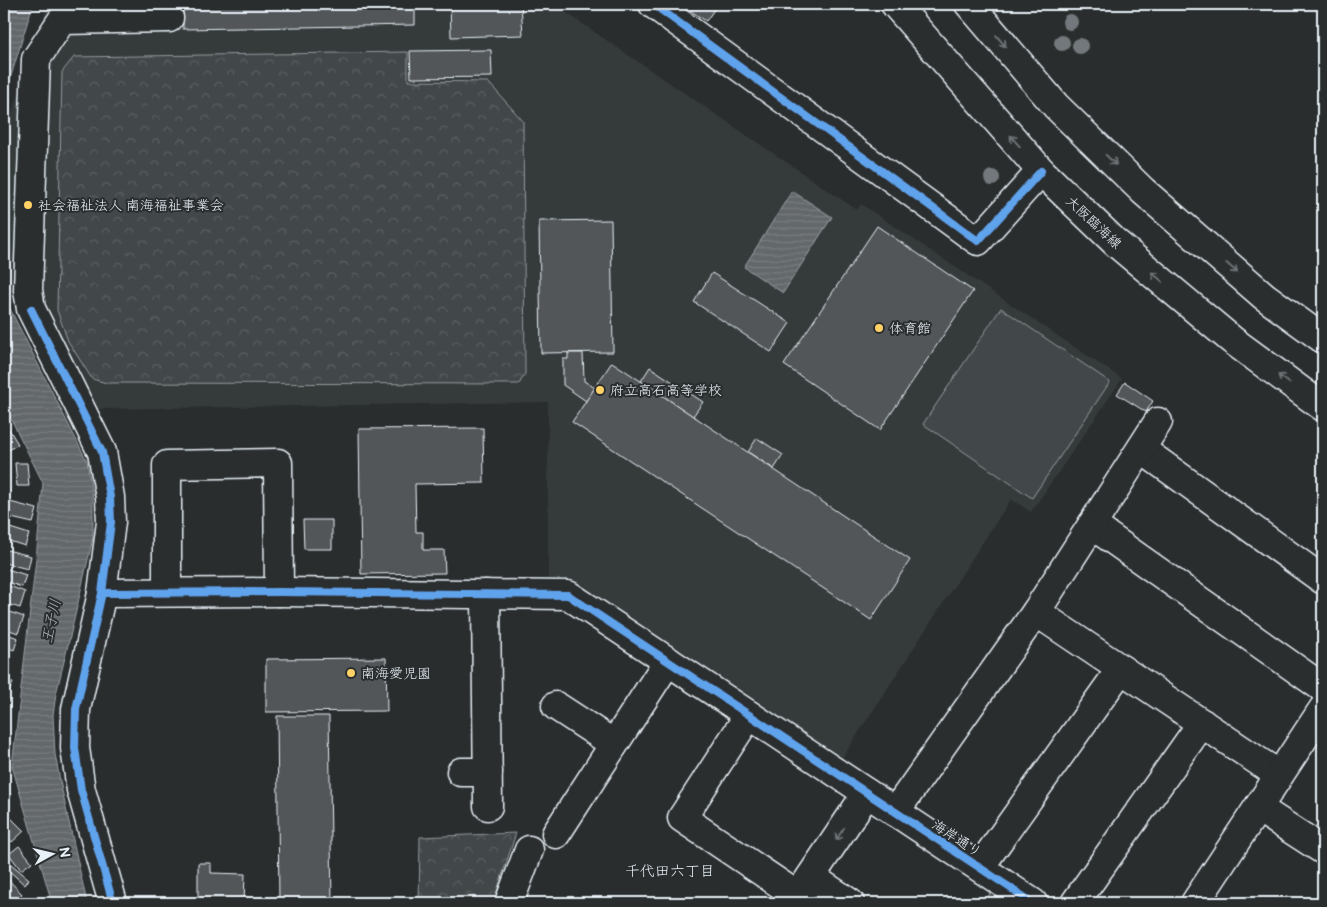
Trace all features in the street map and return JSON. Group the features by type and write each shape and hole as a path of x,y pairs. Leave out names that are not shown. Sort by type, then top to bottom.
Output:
{"street":[{"path":"653,4 978,241 1041,171"},
{"name":"大阪臨海線","path":"895,4 1041,171 1123,249 1232,340 1323,408"},
{"path":"969,4 1056,106 1143,191 1264,296 1323,339"},
{"path":"113,903 81,790 75,748 76,709 102,593 111,522 110,497 102,452 32,309 28,290 36,60 62,20 169,18"},
{"path":"895,812 1036,612 1158,422"},
{"path":"1140,449 1323,580"},
{"path":"167,592 167,465 278,462 279,592"},
{"path":"1092,525 1323,688"},
{"name":"海岸通り","path":"102,593 279,592 568,595 1033,903"},
{"path":"486,594 488,806"},
{"path":"1036,612 1279,775"},
{"path":"556,834 668,661"},
{"path":"980,867 1121,669"},
{"path":"556,706 614,744"},
{"path":"1195,903 1323,709"},
{"path":"749,715 682,818 801,892 850,903"},
{"path":"1075,903 1202,723"},
{"path":"461,772 488,772"},
{"path":"801,892 867,793"},
{"path":"1258,808 1323,850"},
{"path":"509,903 530,850"}],"shaded area":[{"name":"府立高石高等学校","path":"48,4 565,4 562,10 857,210 861,204 1122,379 1031,512 1011,499 842,758 567,579 548,579 548,402 95,409 49,316 49,311 17,302 10,290 4,271 4,138"}],"green space":[{"path":"408,52 408,81 488,82 523,121 525,374 519,384 107,383 92,379 68,341 57,310 62,72 74,57"},
{"path":"1001,308 1110,382 1032,498 923,424"},
{"path":"516,833 493,903 419,903 420,837"},
{"path":"992,890 1011,903 984,903"}],"water":[{"path":"4,4 33,4 4,99"},
{"path":"792,191 832,217 783,293 744,267"},
{"name":"王子川","path":"4,297 87,461 93,498 93,538 56,694 53,715 55,754 87,903 52,903 12,766 43,483 4,405"}],"building":[{"path":"183,4 415,4 415,25 183,29"},
{"path":"450,4 521,4 523,35 451,37"},
{"path":"680,4 718,4 706,21"},
{"path":"491,50 492,77 411,78 410,51"},
{"path":"611,220 613,352 541,353 539,221"},
{"name":"体育館","path":"877,226 973,291 880,430 784,365"},
{"path":"712,273 790,323 771,352 694,302"},
{"path":"568,353 583,353 584,381 595,388 586,401 563,385 563,359 568,359"},
{"path":"612,362 910,560 871,620 572,422"},
{"path":"650,367 703,402 693,416 641,381"},
{"path":"1125,382 1153,401 1146,412 1117,394"},
{"path":"7,426 18,444 4,453 4,428"},
{"path":"483,428 484,483 415,484 416,532 423,532 423,550 444,550 445,573 361,574 359,429"},
{"path":"757,438 783,455 774,469 748,452"},
{"path":"15,463 27,463 29,486 17,486"},
{"path":"10,502 37,509 33,523 7,517"},
{"path":"303,520 332,520 332,549 304,549"},
{"path":"10,528 29,534 25,546 6,540"},
{"path":"7,550 31,556 28,569 4,563"},
{"path":"4,568 26,575 22,587 4,581"},
{"path":"4,584 25,592 20,608 4,603"},
{"path":"4,610 24,617 18,633 4,628"},
{"path":"4,633 18,638 14,650 4,646"},
{"path":"386,658 387,711 266,712 266,659"},
{"path":"4,679 13,683 7,695 4,693"},
{"path":"4,697 9,700 4,713"},
{"path":"277,716 329,716 332,903 279,903"},
{"path":"4,787 11,795 4,803"},
{"path":"6,813 24,831 12,842 4,834 4,816"},
{"path":"19,846 32,862 21,870 9,854"},
{"path":"198,863 211,863 211,873 245,874 244,903 198,903"},
{"path":"11,864 29,879 25,885 7,869"},
{"path":"4,875 22,894 13,903 4,896"}],"cycle path":[{"path":"653,4 978,241 1041,171"},
{"path":"31,309 102,452 110,497 111,522 102,593 76,709 75,748 81,790 113,903"},
{"path":"102,593 279,592 568,595 1033,903"}],"place":[{"name":"社会福祉法人 南海福祉事業会","path":"28,205"},
{"name":"体育館","path":"879,328"},
{"name":"府立高石高等学校","path":"600,390"},
{"name":"南海愛児園","path":"351,673"}],"district":[{"name":"千代田六丁目","path":"670,871"}]}
